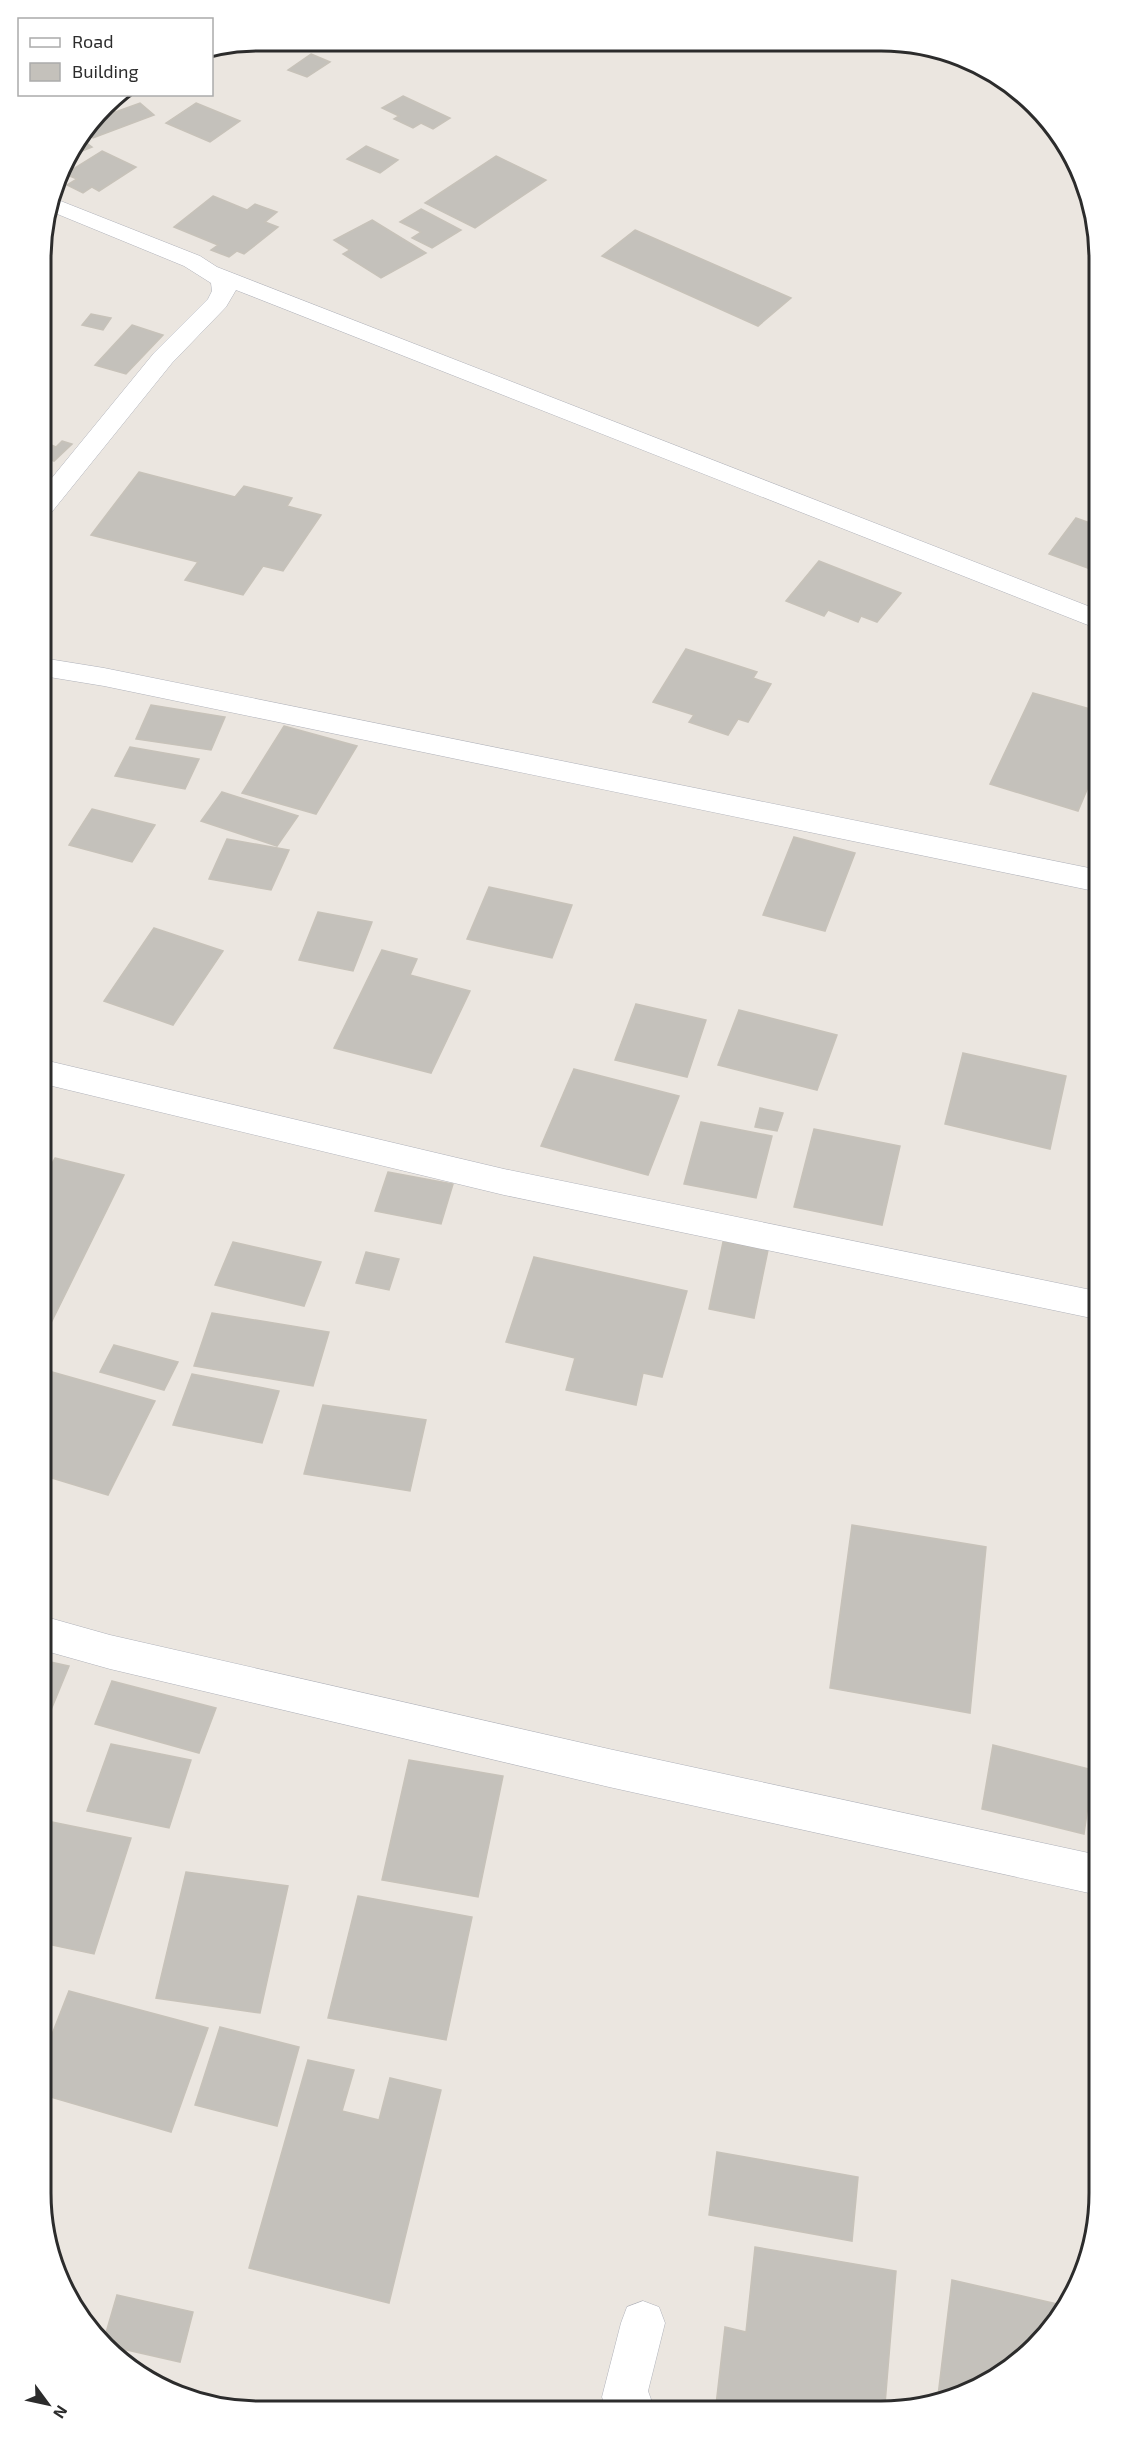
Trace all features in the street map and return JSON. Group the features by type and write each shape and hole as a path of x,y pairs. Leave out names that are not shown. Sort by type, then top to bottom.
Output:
{"street":[{"path":"58,206 192,261 214,273 1089,616"},
{"path":"51,496 163,358 218,302 224,291 222,280 214,273"},
{"path":"51,668 104,677 1089,879"},
{"path":"51,1074 504,1182 1089,1304"},
{"path":"51,1635 110,1652 609,1768 1089,1873"},
{"path":"628,2401 624,2397 643,2323"}],"building":[{"path":"311,54 330,62 307,77 288,70"},
{"path":"403,96 450,118 433,129 421,123 413,128 394,119 399,116 382,108"},
{"path":"140,103 154,115 93,138 91,137 110,114"},
{"path":"196,103 240,121 210,142 166,123"},
{"path":"86,143 92,147 81,151"},
{"path":"366,146 398,160 380,173 347,159"},
{"path":"102,151 136,167 99,191 92,187 83,193 67,185 77,179 69,176 72,170"},
{"path":"496,156 546,180 475,228 425,203"},
{"path":"213,196 247,210 255,204 277,212 265,222 278,227 244,254 237,251 229,257 211,250 218,245 174,227"},
{"path":"421,209 461,230 432,248 412,238 421,232 400,222"},
{"path":"372,220 426,253 381,278 343,254 350,250 334,240"},
{"path":"635,230 791,298 758,326 602,256"},
{"path":"91,314 111,318 103,330 82,325"},
{"path":"132,325 163,335 126,374 95,365"},
{"path":"62,441 72,444 54,461 51,460 51,445 56,447"},
{"path":"139,472 235,497 244,486 292,498 287,506 321,515 283,571 263,566 243,595 185,580 198,562 91,535"},
{"path":"1076,518 1089,523 1089,569 1049,554"},
{"path":"819,561 901,593 877,622 861,616 858,622 828,610 824,616 786,601"},
{"path":"686,649 757,672 753,678 771,684 748,722 738,719 728,735 689,722 694,715 653,702"},
{"path":"1033,693 1089,709 1089,785 1078,811 990,784"},
{"path":"151,705 225,717 211,750 136,739"},
{"path":"284,726 357,746 316,814 242,793"},
{"path":"130,747 199,759 185,789 115,776"},
{"path":"222,792 298,816 277,846 201,821"},
{"path":"92,809 155,825 132,862 69,845"},
{"path":"794,837 855,853 825,931 763,915"},
{"path":"227,839 289,850 271,890 209,879"},
{"path":"489,887 572,905 552,958 467,939"},
{"path":"318,912 372,922 353,971 299,960"},
{"path":"154,928 223,951 173,1025 104,1001"},
{"path":"382,950 417,959 410,975 470,991 431,1073 334,1048"},
{"path":"636,1004 706,1020 687,1077 615,1060"},
{"path":"739,1010 837,1035 817,1090 718,1065"},
{"path":"963,1053 1066,1076 1050,1149 945,1124"},
{"path":"574,1069 679,1096 648,1175 541,1146"},
{"path":"760,1108 783,1113 777,1131 755,1127"},
{"path":"701,1122 772,1136 756,1198 684,1184"},
{"path":"814,1129 900,1146 882,1225 794,1207"},
{"path":"55,1158 124,1175 51,1323 51,1165"},
{"path":"388,1172 453,1184 441,1224 375,1211"},
{"path":"233,1242 321,1262 304,1306 215,1285"},
{"path":"723,1242 768,1250 754,1318 709,1309"},
{"path":"366,1252 399,1259 389,1290 356,1283"},
{"path":"534,1257 687,1291 662,1377 643,1373 636,1405 566,1390 575,1358 506,1342"},
{"path":"212,1313 329,1332 313,1386 194,1366"},
{"path":"114,1345 178,1362 164,1390 100,1372"},
{"path":"51,1372 155,1401 108,1495 51,1478"},
{"path":"192,1374 279,1391 262,1443 173,1425"},
{"path":"323,1405 426,1420 410,1491 304,1474"},
{"path":"852,1525 986,1547 970,1713 830,1688"},
{"path":"51,1662 69,1666 51,1710"},
{"path":"112,1681 216,1708 199,1753 95,1724"},
{"path":"111,1744 191,1760 169,1828 87,1811"},
{"path":"993,1745 1089,1769 1089,1798 1084,1834 982,1809"},
{"path":"409,1760 503,1776 478,1897 382,1880"},
{"path":"51,1822 131,1838 94,1954 51,1945"},
{"path":"186,1872 288,1886 260,2013 156,1998"},
{"path":"358,1896 472,1917 446,2040 328,2018"},
{"path":"69,1991 208,2028 171,2132 51,2097 51,2037"},
{"path":"220,2027 299,2047 277,2126 195,2105"},
{"path":"308,2060 354,2070 342,2111 379,2120 390,2078 441,2090 389,2303 249,2268"},
{"path":"717,2152 858,2177 852,2241 709,2215"},
{"path":"755,2247 896,2271 885,2401 716,2401 725,2327 746,2332"},
{"path":"952,2280 1057,2304 1028,2340 1008,2358 985,2373 938,2393"},
{"path":"117,2295 193,2312 180,2362 122,2349 106,2333"}]}
